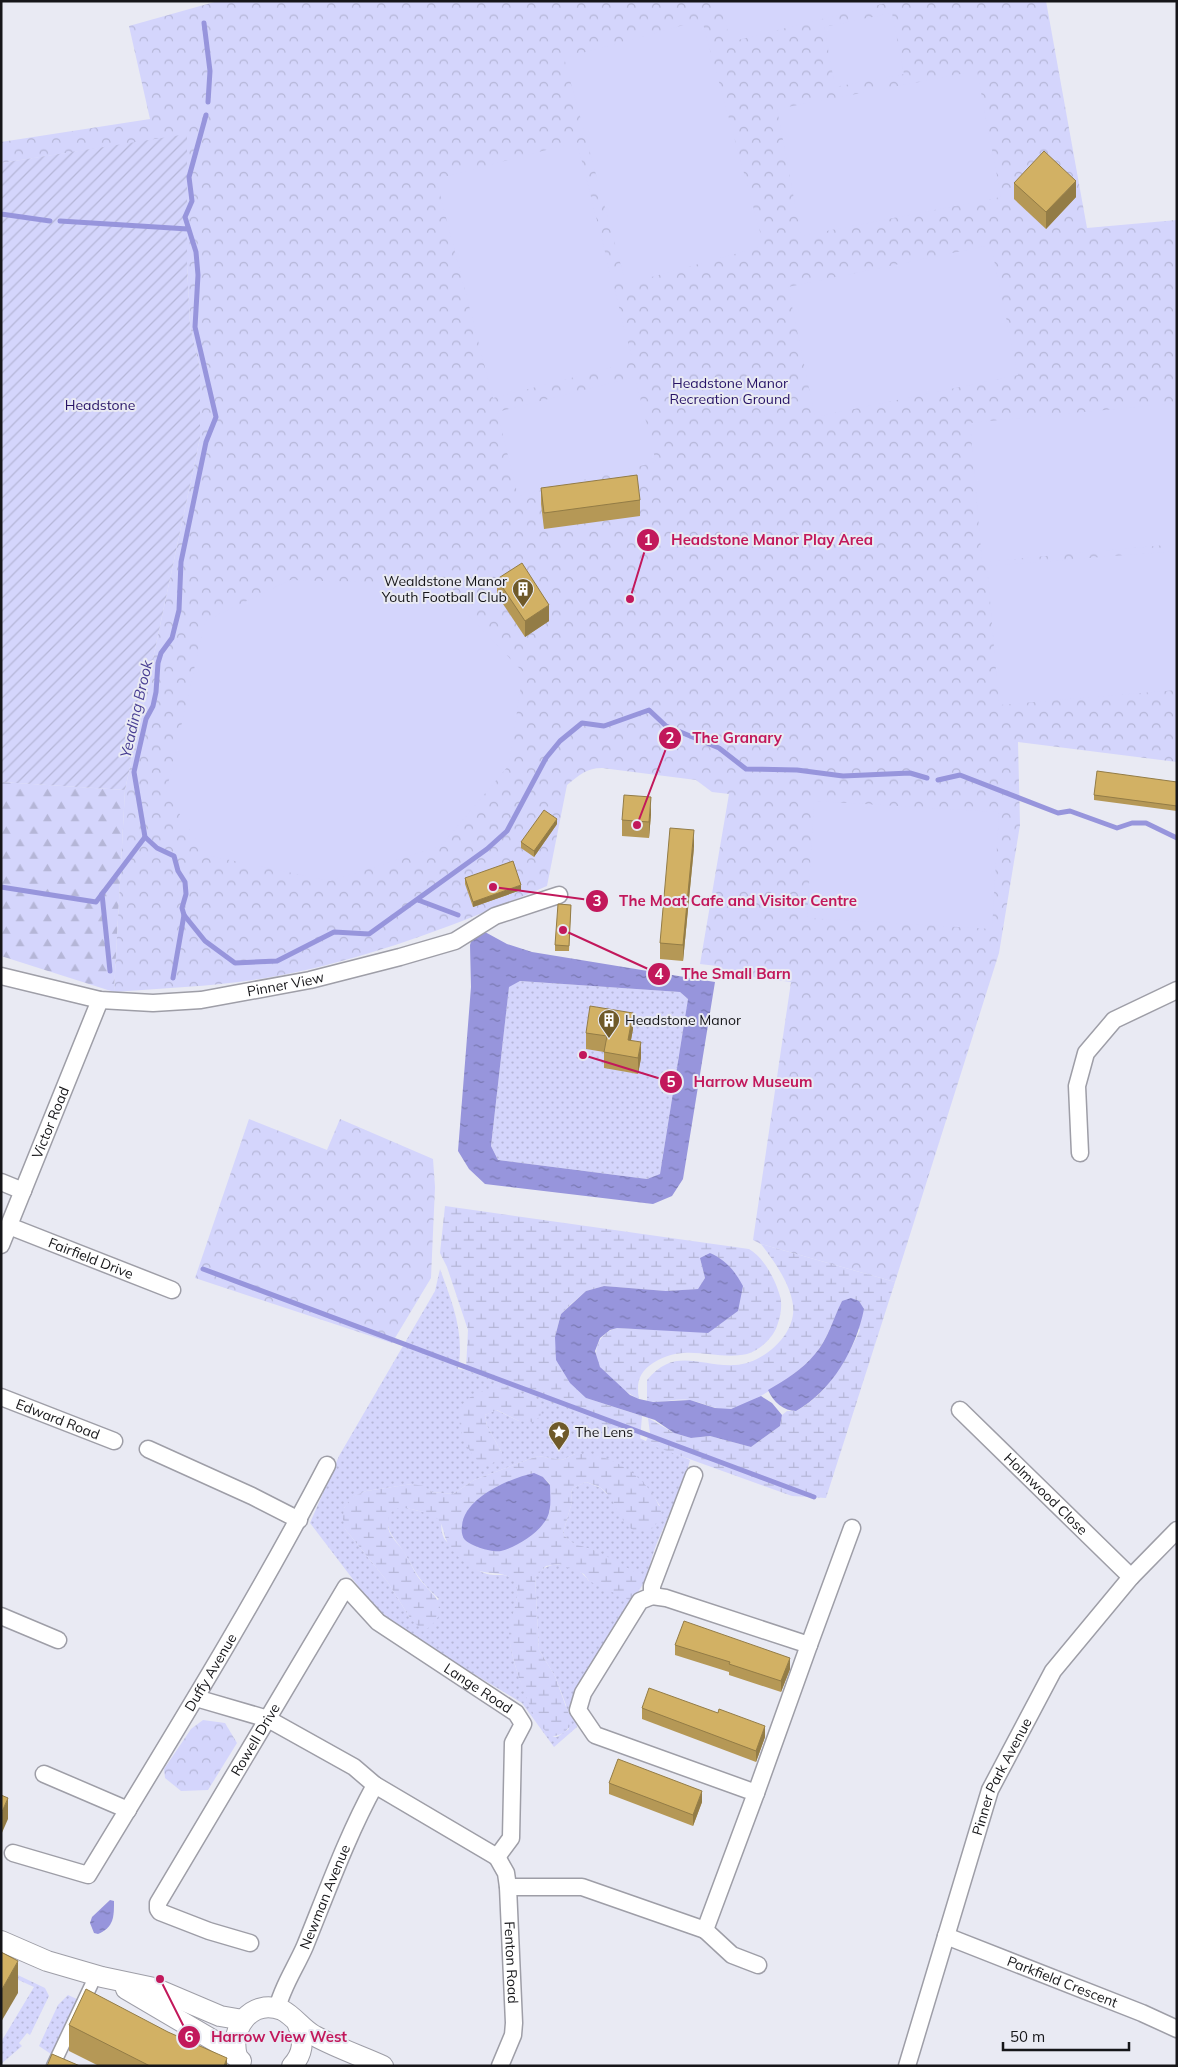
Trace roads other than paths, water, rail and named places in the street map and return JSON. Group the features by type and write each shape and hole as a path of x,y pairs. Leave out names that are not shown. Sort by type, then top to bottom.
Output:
{"street":[{"name":"Pinner View","path":"1,976 100,1000 153,1003 201,1000 310,980 455,941 495,916 558,895"},
{"path":"1080,1154 1077,1086 1086,1053 1114,1020 1177,990"},
{"name":"Victor Road","path":"1,1245 100,1000"},
{"path":"1,1182 23,1191"},
{"name":"Fairfield Drive","path":"9,1226 172,1290"},
{"name":"Edward Road","path":"1,1397 114,1441"},
{"name":"Holmwood Close","path":"960,1410 1130,1577"},
{"path":"148,1449 252,1496 299,1520"},
{"name":"Duffy Avenue","path":"13,1852 88,1875 196,1698 299,1520 327,1465"},
{"path":"652,1596 652,1586 694,1475"},
{"path":"705,1930 852,1528"},
{"name":"Pinner Park Avenue","path":"908,2066 990,1790 1053,1671 1130,1577 1177,1530"},
{"name":"Rowell Drive","path":"250,1943 209,1931 160,1912 158,1903 346,1587"},
{"name":"Lange Road","path":"346,1587 378,1622 516,1713 523,1724 513,1743 511,1838 497,1857"},
{"path":"756,1792 595,1735 578,1710 582,1693 640,1601 652,1596 674,1600 809,1645"},
{"path":"1,1616 58,1640"},
{"path":"196,1698 268,1719 354,1767 376,1785 497,1857"},
{"path":"44,1774 128,1810"},
{"name":"Newman Avenue","path":"278,2009 280,2000 303,1950 361,1810 376,1785"},
{"name":"Fenton Road","path":"497,1857 506,1873 508,1887 514,2023 513,2035 500,2066"},
{"path":"508,1887 582,1887 705,1930 732,1955 758,1965"},
{"name":"Parkfield Crescent","path":"946,1936 1142,2012 1177,2029"},
{"path":"1,1941 47,1961 99,1976 154,1988 220,2016 242,2020"},
{"path":"99,1976 146,2000 241,2061"},
{"path":"53,2066 99,1976"},
{"path":"241,2061 234,2039 242,2020 247,2015 260,2009 278,2009 292,2017 298,2024 315,2036 383,2066"},
{"path":"298,2024 302,2035 299,2065"}],"water":[{"path":"485,932 507,944 532,952 715,982 683,1179 672,1196 653,1204 485,1184 469,1169 458,1151 471,987 470,945 472,938","holes":["520,981 680,992 688,999 660,1174 647,1179 498,1160 491,1146 509,987"]},
{"path":"710,1253 729,1266 743,1286 738,1311 708,1333 617,1328 610,1330 600,1338 595,1351 600,1367 630,1395 639,1399 653,1402 690,1400 715,1408 731,1409 761,1396 772,1403 782,1415 780,1426 751,1447 710,1436 691,1438 674,1433 655,1420 586,1398 570,1383 556,1360 555,1337 561,1314 586,1291 604,1286 666,1291 698,1289 705,1278 700,1258"},
{"path":"851,1298 859,1301 864,1309 855,1339 840,1368 821,1392 809,1403 796,1411 783,1408 776,1402 768,1390 793,1374 810,1360 820,1348 842,1301"},
{"path":"534,1473 543,1477 550,1485 549,1514 539,1529 520,1543 501,1551 493,1551 472,1545 465,1540 462,1535 462,1526 465,1516 479,1498 513,1479"},
{"path":"110,1900 114,1901 112,1921 103,1931 98,1934 94,1933 90,1923 92,1917"}],"waterway":[{"name":"Yeading Brook","path":"204,23 210,71 208,102"},
{"name":"Yeading Brook","path":"206,115 189,177 192,201 185,217 196,252 198,275 195,327 216,417 206,442 181,562 179,610 172,638 161,653 158,663 153,706 146,719 134,772 145,837 157,848 174,856 178,871 185,882 186,894 182,908 184,915 205,941 235,963 277,961 334,932 369,934 487,849 507,831 546,758 560,741 582,723 604,726 649,710 666,726 719,748 746,769 797,770 843,776 910,773 927,778"},
{"path":"1,214 50,221"},
{"path":"60,221 188,229"},
{"name":"Yeading Brook","path":"938,780 960,775 1058,813 1070,811 1117,828 1132,823 1146,823 1177,838"},
{"path":"1,887 96,902 145,837"},
{"path":"102,894 110,971"},
{"name":"Yeading Brook","path":"418,900 458,915"},
{"path":"173,978 184,915"},
{"path":"203,1269 814,1497"}],"place":[{"name":"Headstone Manor Play Area","path":"630,599"},
{"name":"Wealdstone Manor Youth Football Club","path":"523,608"},
{"name":"The Granary","path":"637,825"},
{"name":"The Moat Cafe and Visitor Centre","path":"493,887"},
{"name":"The Small Barn","path":"563,930"},
{"name":"Headstone Manor","path":"609,1039"},
{"name":"Harrow Museum","path":"583,1055"},
{"name":"The Lens","path":"559,1451"},
{"name":"Harrow View West","path":"160,1979"}],"park label":[{"name":"Headstone Manor Recreation Ground","path":"730,392"},
{"name":"Headstone","path":"100,405"}]}
